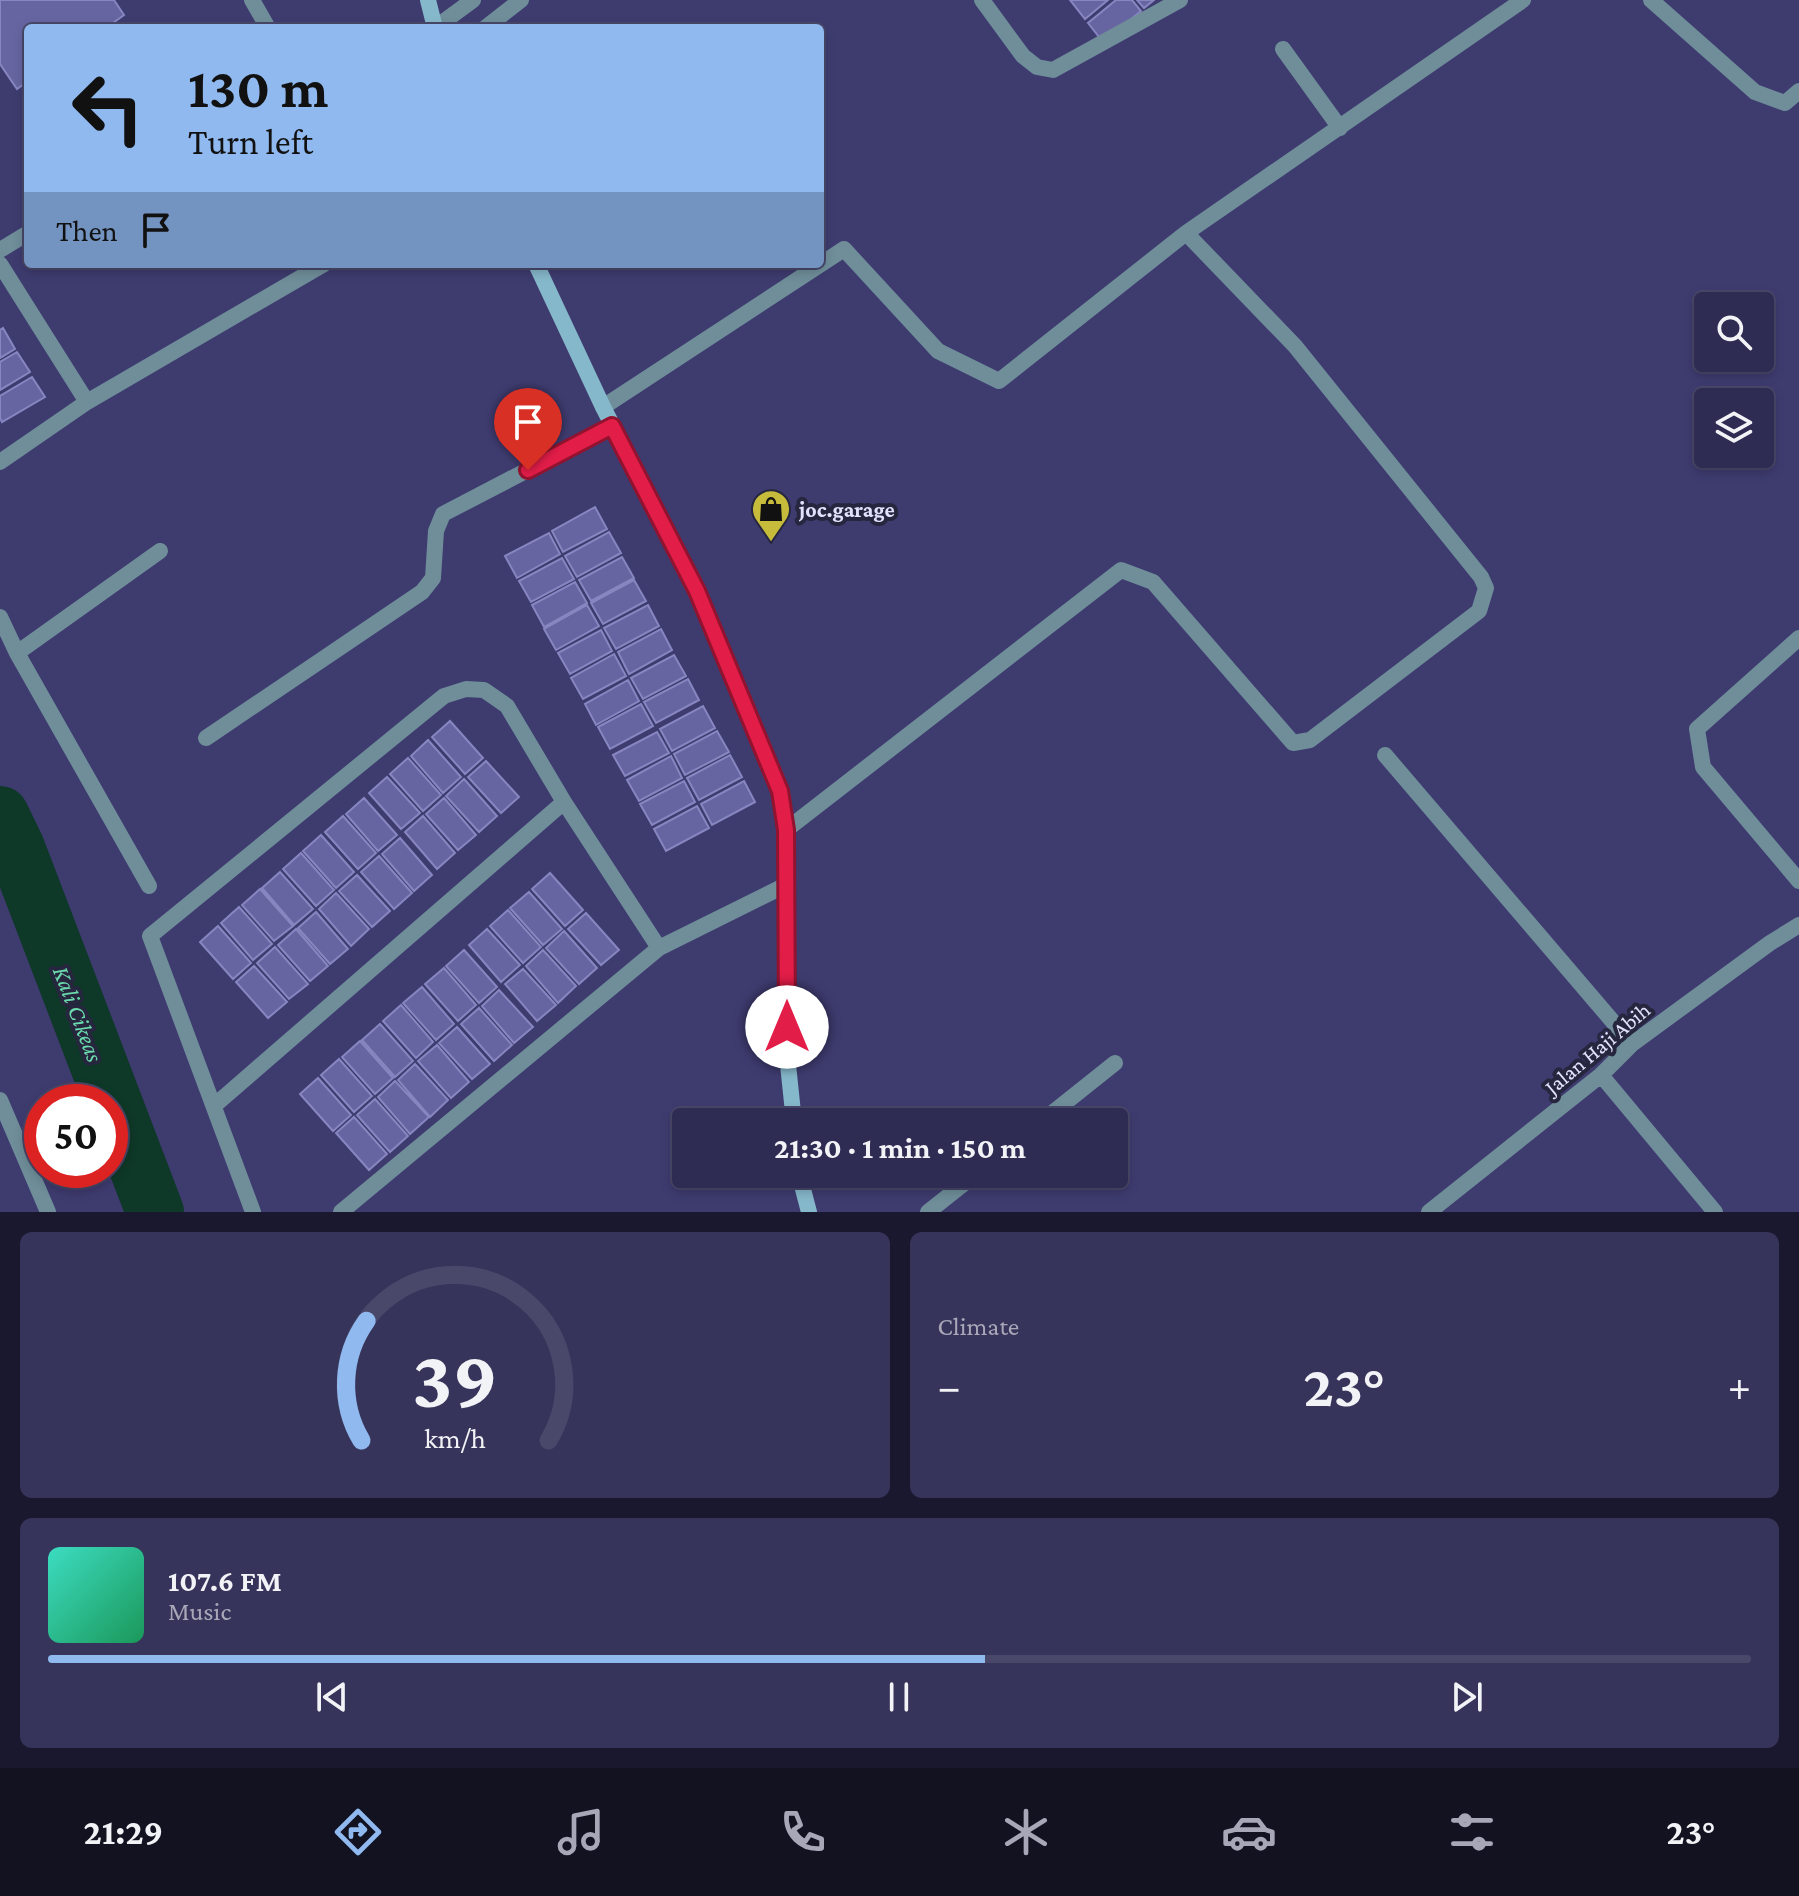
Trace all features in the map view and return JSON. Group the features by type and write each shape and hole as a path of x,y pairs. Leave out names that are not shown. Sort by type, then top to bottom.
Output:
{"main road":[{"path":"428,0 434,24"},
{"path":"538,268 612,426 697,591 780,791 786,830 787,1055 793,1108"},
{"path":"803,1188 809,1212"}],"street":[{"path":"252,0 266,24"},
{"path":"440,24 473,0"},
{"path":"490,24 521,0"},
{"path":"982,0 1023,56 1037,67 1053,70 1180,0"},
{"path":"824,262 844,249 938,351 999,381 1186,233 1523,0"},
{"path":"1651,0 1755,92 1785,103 1799,91"},
{"path":"1283,49 1340,128"},
{"path":"786,830 1121,570 1153,582 1293,743 1310,740 1479,611 1486,588 1481,577 1295,346 1186,233"},
{"path":"0,250 24,235"},
{"path":"0,264 87,402"},
{"path":"0,462 87,402 317,268"},
{"path":"603,407 815,268"},
{"path":"206,738 422,592 433,578 436,531 443,514 612,426"},
{"path":"17,653 160,551"},
{"path":"0,617 17,653 149,886"},
{"path":"1799,638 1697,729 1703,767 1799,881"},
{"path":"253,1212 150,936 444,696 466,689 484,690 507,706 564,802 659,948"},
{"path":"1385,755 1632,1044"},
{"path":"215,1105 564,802"},
{"path":"341,1212 659,948 786,885"},
{"name":"Jalan Haji Abih","path":"1429,1212 1601,1075 1632,1044 1799,925"},
{"path":"1059,1108 1115,1063"},
{"path":"1601,1075 1715,1212"},
{"path":"2,1112 48,1212"},
{"path":"928,1212 958,1188"}],"building":[{"path":"0,0 114,0 124,15 112,24 24,24 24,84 17,89 0,64"},
{"path":"1070,0 1108,0 1085,19"},
{"path":"1116,0 1132,0 1141,11 1103,42 1088,23"},
{"path":"1137,0 1154,0 1144,8"},
{"path":"3,328 15,349 0,358 0,330"},
{"path":"17,352 30,372 0,390 0,362"},
{"path":"32,377 45,397 2,422 0,396"},
{"path":"595,507 607,529 563,552 552,531"},
{"path":"609,532 621,553 577,577 565,556"},
{"path":"549,533 560,554 517,578 505,556"},
{"path":"622,557 634,578 591,601 579,580"},
{"path":"562,558 574,579 531,602 519,581"},
{"path":"634,580 646,601 603,624 591,603"},
{"path":"575,582 587,603 544,627 532,605"},
{"path":"587,605 599,626 556,650 544,629"},
{"path":"648,605 659,626 616,649 604,628"},
{"path":"661,629 672,650 629,674 618,652"},
{"path":"601,630 612,651 570,674 558,653"},
{"path":"614,654 626,676 583,699 571,678"},
{"path":"674,655 686,676 643,699 631,678"},
{"path":"688,679 699,700 656,723 644,702"},
{"path":"628,680 639,701 596,725 585,704"},
{"path":"641,704 653,726 610,749 598,727"},
{"path":"703,706 715,728 672,751 660,729"},
{"path":"450,721 483,758 465,774 432,737"},
{"path":"717,731 729,752 685,775 674,754"},
{"path":"657,732 669,753 625,776 613,755"},
{"path":"428,740 461,777 443,793 411,756"},
{"path":"730,755 742,777 699,800 687,778"},
{"path":"671,756 682,778 639,801 627,780"},
{"path":"408,758 441,795 423,811 390,774"},
{"path":"486,761 519,797 501,813 468,777"},
{"path":"387,777 420,813 401,829 369,793"},
{"path":"464,779 497,816 479,832 446,796"},
{"path":"684,781 695,802 652,825 640,804"},
{"path":"744,781 755,802 712,825 701,804"},
{"path":"364,798 397,835 378,851 346,814"},
{"path":"444,798 476,835 458,850 426,814"},
{"path":"697,806 709,828 666,851 654,829"},
{"path":"343,816 376,853 358,869 325,832"},
{"path":"423,816 455,853 437,869 405,832"},
{"path":"321,835 354,872 336,888 303,851"},
{"path":"400,838 432,875 414,891 382,854"},
{"path":"301,853 334,890 316,906 283,869"},
{"path":"379,856 412,893 394,909 361,872"},
{"path":"280,872 313,909 294,925 262,888"},
{"path":"550,873 583,910 565,926 532,889"},
{"path":"357,875 390,911 372,927 339,891"},
{"path":"260,889 293,926 274,941 242,905"},
{"path":"529,892 562,929 543,945 510,908"},
{"path":"336,893 369,929 351,946 319,909"},
{"path":"239,907 272,944 253,960 221,923"},
{"path":"508,910 541,947 523,963 490,926"},
{"path":"316,912 348,949 330,964 298,928"},
{"path":"586,913 619,950 601,965 568,929"},
{"path":"218,926 251,963 233,979 200,942"},
{"path":"296,929 328,966 310,981 278,945"},
{"path":"487,929 520,965 501,982 469,945"},
{"path":"564,931 597,968 579,984 546,948"},
{"path":"275,947 308,984 289,999 257,963"},
{"path":"464,950 497,987 479,1003 446,966"},
{"path":"543,950 576,986 558,1003 526,966"},
{"path":"254,966 287,1002 268,1018 236,982"},
{"path":"444,968 476,1005 458,1021 425,984"},
{"path":"523,969 556,1005 537,1021 505,984"},
{"path":"422,987 454,1024 436,1040 403,1003"},
{"path":"499,990 533,1027 514,1043 482,1006"},
{"path":"401,1005 433,1042 416,1058 383,1021"},
{"path":"479,1008 512,1045 494,1061 461,1024"},
{"path":"380,1024 413,1061 395,1077 362,1040"},
{"path":"457,1027 490,1064 472,1079 439,1043"},
{"path":"360,1041 393,1078 375,1094 342,1057"},
{"path":"437,1045 469,1082 451,1098 418,1061"},
{"path":"339,1059 372,1096 354,1112 321,1075"},
{"path":"415,1064 448,1100 430,1117 398,1080"},
{"path":"318,1078 351,1115 333,1131 300,1094"},
{"path":"395,1081 429,1117 410,1134 378,1097"},
{"path":"375,1099 408,1136 390,1152 357,1115"},
{"path":"354,1117 387,1154 369,1170 336,1133"}],"waterway":[{"name":"Kali Cikeas","path":"0,815 16,848 155,1212"}],"place":[{"name":"joc.garage","path":"771,543"}],"route":[{"path":"528,470 612,426 697,591 780,791 786,830 787,1027"}]}
